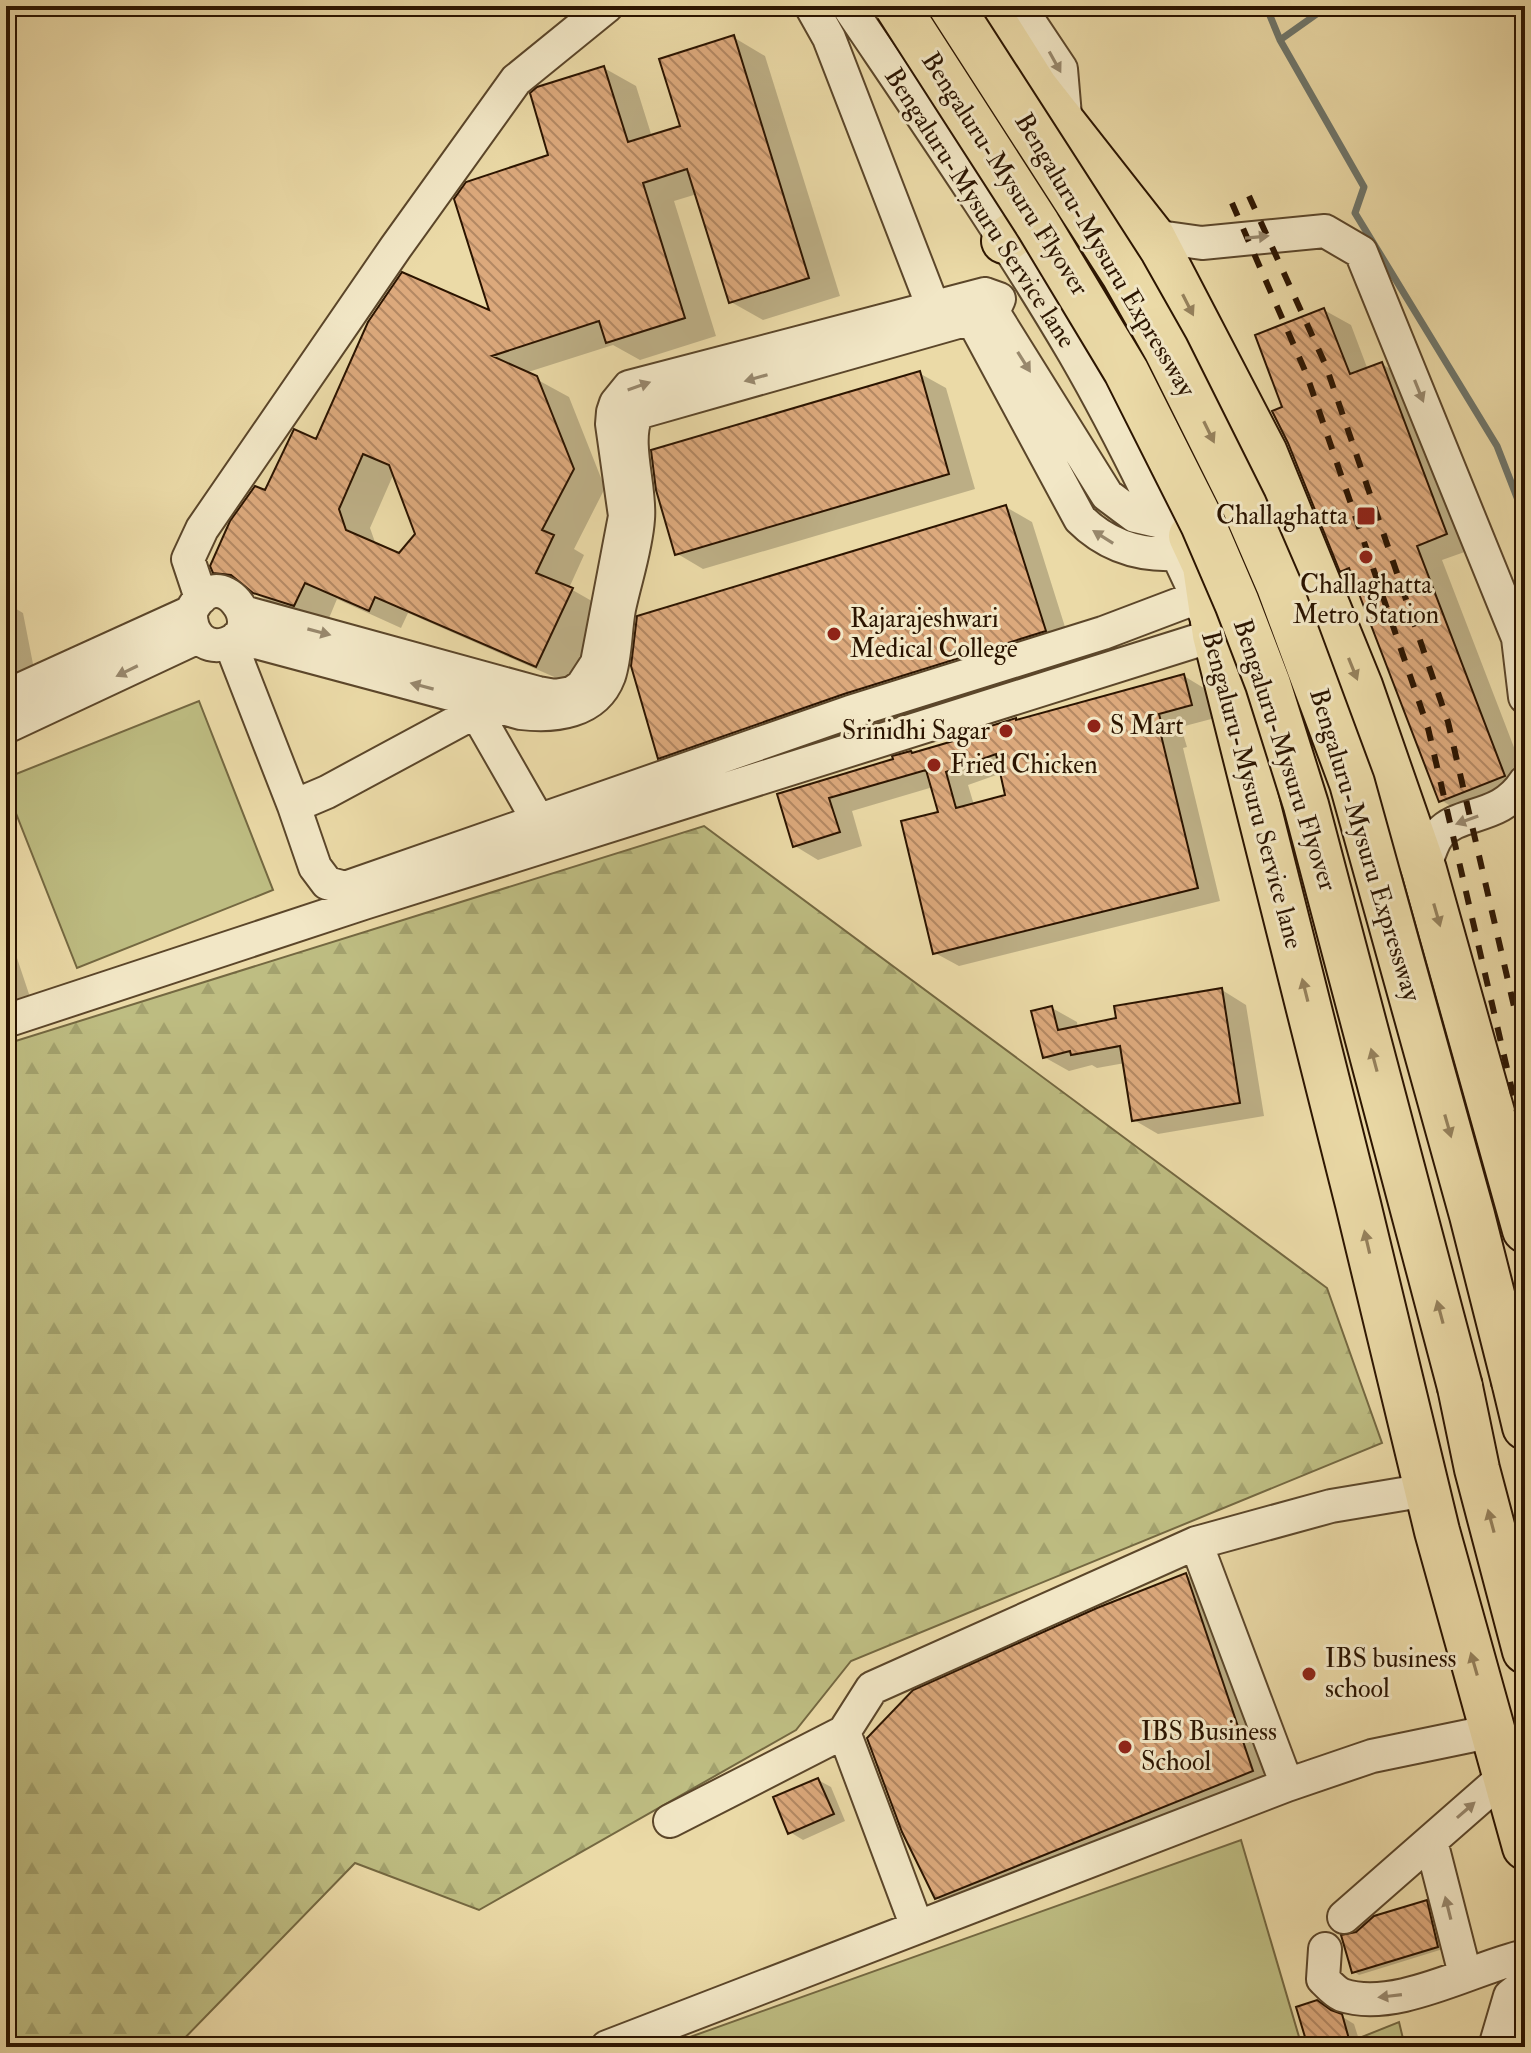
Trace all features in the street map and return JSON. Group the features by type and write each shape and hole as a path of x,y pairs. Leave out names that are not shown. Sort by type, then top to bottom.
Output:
{"highway":[{"path":"874,6 1012,235 1052,279 1142,432 1205,566 1206,616"},
{"name":"Bengaluru-Mysuru Flyover","path":"897,6 1038,225 1126,371 1203,524 1268,684 1306,805 1460,1387 1477,1469 1525,1651"},
{"name":"Bengaluru-Mysuru Expressway","path":"951,6 1092,224 1166,349 1219,452 1279,586 1352,783 1472,1215 1525,1427"},
{"name":"Bengaluru-Mysuru Expressway","path":"984,6 1035,87 1152,236 1265,453 1360,686 1424,870 1525,1230"},
{"path":"1012,235 1100,170"},
{"name":"Bengaluru-Mysuru Service lane","path":"1206,616 1351,1174 1427,1490"},
{"path":"1427,1490 1525,1847"}],"street":[{"path":"607,6 516,80 396,247 202,529 188,559 197,616 213,645 237,630 536,715 580,708 594,698 609,675 632,517 612,424 616,403 629,387 964,310"},
{"path":"811,6 964,310 1080,519 1103,538 1132,551 1153,555 1177,554"},
{"name":"Bengaluru-Mysuru Service lane","path":"848,6 1012,235 1161,522 1206,616"},
{"name":"Bengaluru-Mysuru Expressway","path":"1019,6 1061,69 1066,127"},
{"path":"1152,236 1202,243 1325,231 1361,252 1518,638 1525,697"},
{"path":"964,310 1107,495 1135,516 1161,522"},
{"path":"6,727 197,616 208,593 226,593 240,604 237,630 315,867 327,883 345,888 850,712 1103,633 1206,616"},
{"path":"6,696 197,616"},
{"path":"6,1021 364,903 1206,616"},
{"path":"294,806 327,792 491,700"},
{"path":"491,700 539,822"},
{"path":"1424,870 1437,836 1447,827 1506,803 1525,782"},
{"path":"670,1821 844,1732 872,1688 1196,1543 1331,1506 1427,1490"},
{"path":"1196,1543 1287,1785"},
{"path":"607,2047 1287,1785 1372,1756 1493,1731"},
{"path":"844,1732 917,1927"},
{"path":"1344,1917 1506,1775"},
{"path":"1431,1841 1465,1974"},
{"path":"1325,1949 1323,1979 1339,1994 1367,1998 1435,1987 1465,1974 1525,1956"},
{"path":"1495,2047 1510,1996 1525,1984"}],"green space":[{"path":"199,701 273,890 77,968 6,788 6,778"},
{"path":"704,826 1327,1288 1382,1443 851,1661 796,1730 479,1910 355,1863 176,2047 6,2047 6,1044"},
{"path":"1241,1840 1302,2047 662,2047"},
{"path":"1399,2022 1405,2047 1337,2047"}],"building":[{"path":"734,35 809,278 729,303 687,169 643,183 685,318 606,343 599,321 492,356 537,376 574,469 542,530 554,535 536,573 573,588 536,667 375,597 369,611 305,583 294,606 253,593 231,575 213,573 210,566 230,521 255,486 265,490 294,429 316,439 368,322 402,272 489,310 454,199 466,182 548,155 530,93 537,87 604,66 628,142 680,126 659,59","holes":["363,454 389,465 415,534 399,553 346,530 339,509"]},
{"name":"Challaghatta Metro Station","path":"1324,308 1350,374 1382,362 1447,534 1417,546 1505,776 1439,802 1349,568 1340,572 1272,411 1282,407 1255,335"},
{"path":"920,371 949,474 675,555 656,490 651,450"},
{"name":"Rajarajeshwari Medical College","path":"1006,505 1046,631 844,694 658,759 631,666 637,616"},
{"path":"1184,674 1192,705 1159,714 1164,734 1161,735 1198,888 933,954 901,821 938,812 926,770 829,798 840,832 793,847 777,794 1016,720","holes":["996,754 1005,795 956,808 946,772"]},
{"path":"1222,988 1240,1103 1132,1121 1120,1046 1071,1055 1070,1051 1043,1058 1031,1011 1052,1006 1058,1030 1116,1018 1114,1006"},
{"name":"IBS Business School","path":"1186,1573 1253,1771 935,1899 902,1832 867,1738 913,1690 1097,1608"},
{"path":"818,1778 834,1814 788,1834 773,1797"},
{"path":"1427,1900 1438,1947 1352,1973 1341,1935 1356,1932 1374,1916"},
{"path":"1317,2000 1342,2014 1349,2039 1323,2047 1308,2047 1296,2007"}],"waterway":[{"path":"1266,6 1280,40 1328,6"},
{"path":"1280,40 1364,187 1355,213 1497,446 1525,518"}],"railway":[{"path":"1249,196 1326,366 1448,722 1525,1054"},
{"path":"1232,203 1306,373 1428,728 1525,1146"}],"place":[{"name":"Challaghatta","path":"1366,516"},
{"name":"Challaghatta Metro Station","path":"1366,557"},
{"name":"Rajarajeshwari Medical College","path":"834,634"},
{"name":"S Mart","path":"1094,726"},
{"name":"Srinidhi Sagar","path":"1006,731"},
{"name":"Fried Chicken","path":"934,765"},
{"name":"IBS business school","path":"1309,1674"},
{"name":"IBS Business School","path":"1125,1747"}]}
